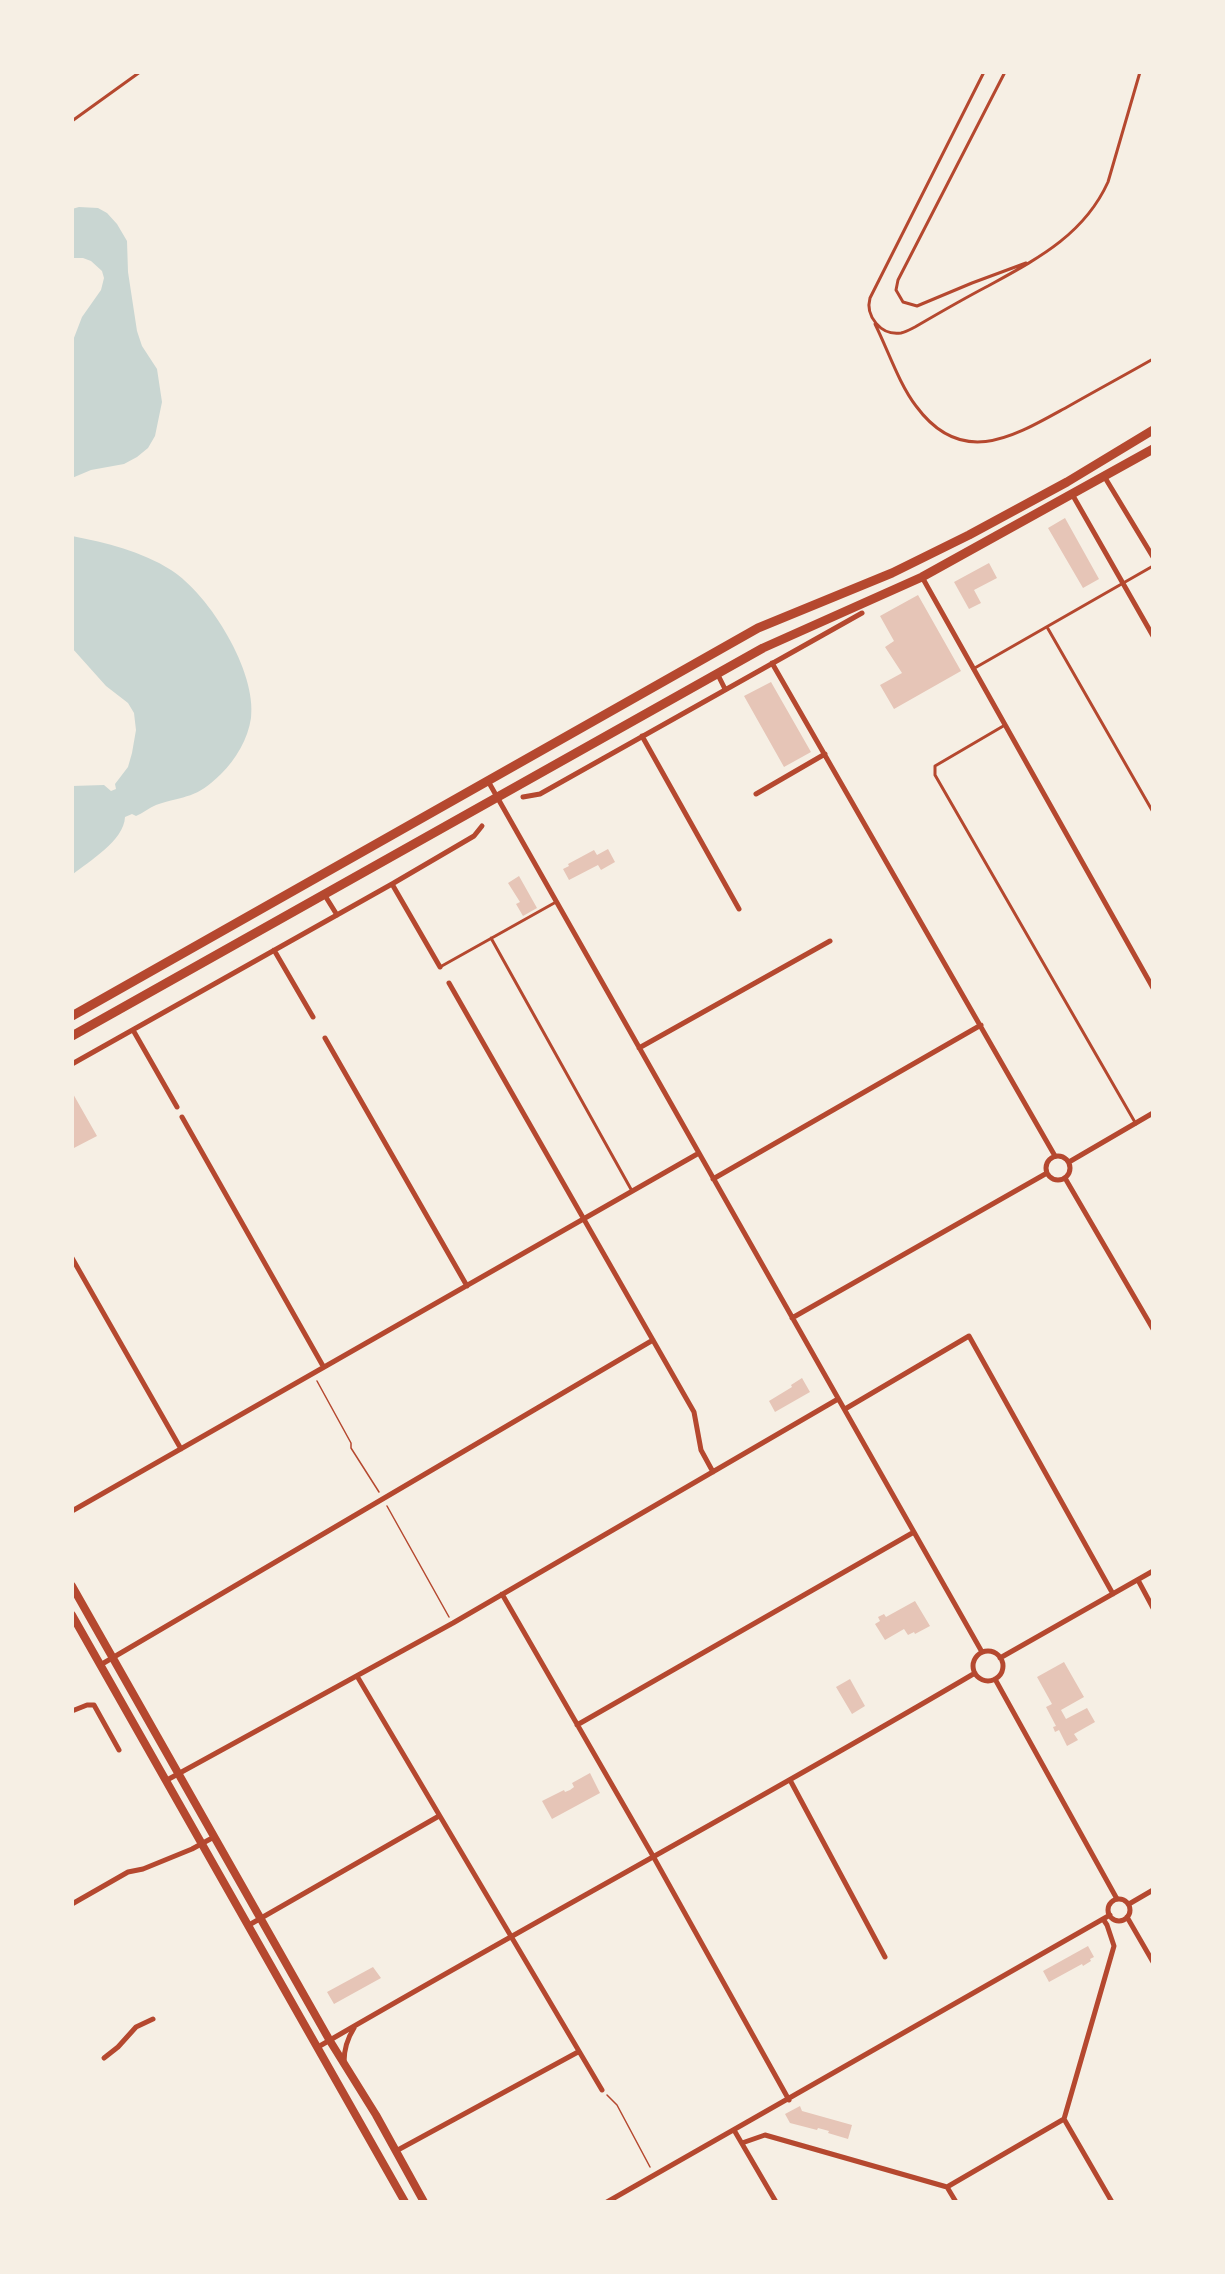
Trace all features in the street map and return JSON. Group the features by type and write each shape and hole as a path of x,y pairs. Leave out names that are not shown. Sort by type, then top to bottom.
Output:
{"highway":[{"path":"72,1016 758,628 912,563 969,535 1153,430"},
{"path":"72,1036 766,646 922,577 1153,449"},
{"path":"1092,466 1104,476"},
{"path":"912,563 922,577"},
{"path":"708,657 717,673"},
{"path":"315,877 324,894"}],"main road":[{"path":"72,1586 424,2202"},
{"path":"72,1615 102,1664 405,2202"}],"street":[{"path":"1104,476 1153,557"},
{"path":"1072,494 1153,636"},
{"path":"922,577 1153,988"},
{"path":"523,797 540,794 862,613"},
{"path":"772,663 1055,1156"},
{"path":"717,673 725,689"},
{"path":"642,736 738,909"},
{"path":"756,794 825,754"},
{"path":"488,781 982,1652"},
{"path":"72,1064 392,884 474,836 482,826"},
{"path":"392,884 440,967"},
{"path":"324,894 337,915"},
{"path":"639,1048 830,941"},
{"path":"274,950 313,1017"},
{"path":"449,983 694,1412 701,1450 713,1472"},
{"path":"713,1179 981,1025"},
{"path":"133,1030 177,1107"},
{"path":"325,1038 467,1286"},
{"path":"1069,1162 1153,1113"},
{"path":"182,1117 323,1366"},
{"path":"72,1510 699,1153"},
{"path":"1055,1156 1063,1156 1069,1162 1070,1170 1065,1178 1056,1180 1047,1173 1046,1165 1055,1156"},
{"path":"792,1318 1047,1173"},
{"path":"1065,1178 1153,1329"},
{"path":"72,1258 181,1449"},
{"path":"844,1409 969,1336 1113,1594"},
{"path":"102,1664 653,1340"},
{"path":"167,1780 453,1623 838,1399"},
{"path":"577,1725 914,1532"},
{"path":"1000,1658 1153,1571"},
{"path":"1138,1580 1153,1608"},
{"path":"502,1594 654,1856 789,2100"},
{"path":"982,1652 994,1653 1000,1658 1002,1667 995,1679"},
{"path":"975,1673 974,1661 982,1652"},
{"path":"975,1673 986,1680 995,1679"},
{"path":"318,2048 510,1936 790,1780 975,1673"},
{"path":"357,1676 602,2090"},
{"path":"995,1679 1117,1899"},
{"path":"72,1711 87,1705 94,1705 119,1750"},
{"path":"790,1780 885,1957"},
{"path":"249,1925 439,1816"},
{"path":"72,1904 128,1872 140,1870 203,1844 214,1836"},
{"path":"1129,1904 1153,1890"},
{"path":"1117,1899 1129,1904 1130,1911 1127,1917 1117,1920 1110,1915 1110,1905 1117,1899"},
{"path":"608,2202 1110,1915"},
{"path":"1127,1917 1153,1962"},
{"path":"947,2187 1064,2119 1114,1946 1103,1919"},
{"path":"104,2058 118,2047 136,2027 153,2019"},
{"path":"344,2064 347,2040 357,2025"},
{"path":"396,2151 578,2052"},
{"path":"1064,2119 1112,2202"},
{"path":"734,2130 776,2202"},
{"path":"742,2143 765,2135 947,2187 956,2202"}],"lane":[{"path":"72,121 140,72"},
{"path":"984,72 868,304 873,320 915,406 938,428 950,435 972,441 1000,440 1013,436 1153,359"},
{"path":"1005,72 912,251 896,290 903,302 917,306 1034,261"},
{"path":"873,320 891,332 907,331 1034,261 1076,230 1101,198 1108,182 1140,72"},
{"path":"973,669 1153,566"},
{"path":"1047,627 1153,812"},
{"path":"1005,725 935,766 935,775 1136,1124"},
{"path":"440,967 556,902"},
{"path":"491,938 632,1191"}],"path":[{"path":"312,1372 351,1443 351,1448 383,1499 453,1623"},
{"path":"602,2090 617,2105 650,2164 652,2176"}],"shaded area":[{"path":"98,208 107,213 127,241 128,272 137,331 142,346 157,369 162,402 155,436 148,448 124,464 91,470 72,478 72,343 82,317 101,290 104,278 102,271 91,261 72,258 72,209"},
{"path":"72,536 111,545 160,563 186,582 201,597 228,636 239,658 251,699 251,718 247,734 236,755 212,782 190,795 156,805 136,816 132,814 125,817 119,834 112,842 72,875 72,786 104,785 111,791 116,789 115,784 128,767 136,730 134,713 128,703 106,686 72,648"}],"building":[{"path":"1065,518 1099,579 1083,588 1048,528"},
{"path":"989,563 997,578 974,590 981,603 969,609 954,582"},
{"path":"918,595 961,671 894,709 880,685 902,673 885,647 894,641 880,616"},
{"path":"771,682 811,752 784,767 744,696"},
{"path":"608,849 615,862 601,870 598,865 569,880 563,869 569,866 568,864 594,850 597,855"},
{"path":"519,876 537,908 523,916 516,904 520,902 508,883"},
{"path":"72,1092 97,1136 72,1149"},
{"path":"802,1378 810,1392 775,1412 769,1401"},
{"path":"915,1601 930,1626 908,1635 904,1629 885,1640 875,1624 880,1621 878,1617 884,1614 886,1617"},
{"path":"1064,1662 1084,1697 1061,1710 1066,1719 1087,1708 1095,1722 1074,1734 1078,1740 1067,1746 1059,1730 1055,1732 1053,1727 1056,1726 1046,1707 1052,1704 1037,1677"},
{"path":"850,1679 865,1706 852,1714 836,1687"},
{"path":"590,1773 600,1793 552,1819 542,1801 564,1790 565,1792 570,1790 574,1787 572,1783"},
{"path":"1088,1946 1094,1957 1090,1959 1091,1961 1049,1982 1043,1971"},
{"path":"373,1967 381,1978 334,2004 327,1992"},
{"path":"800,2106 802,2111 852,2125 848,2139 828,2133 829,2131 790,2123 785,2114"}]}
